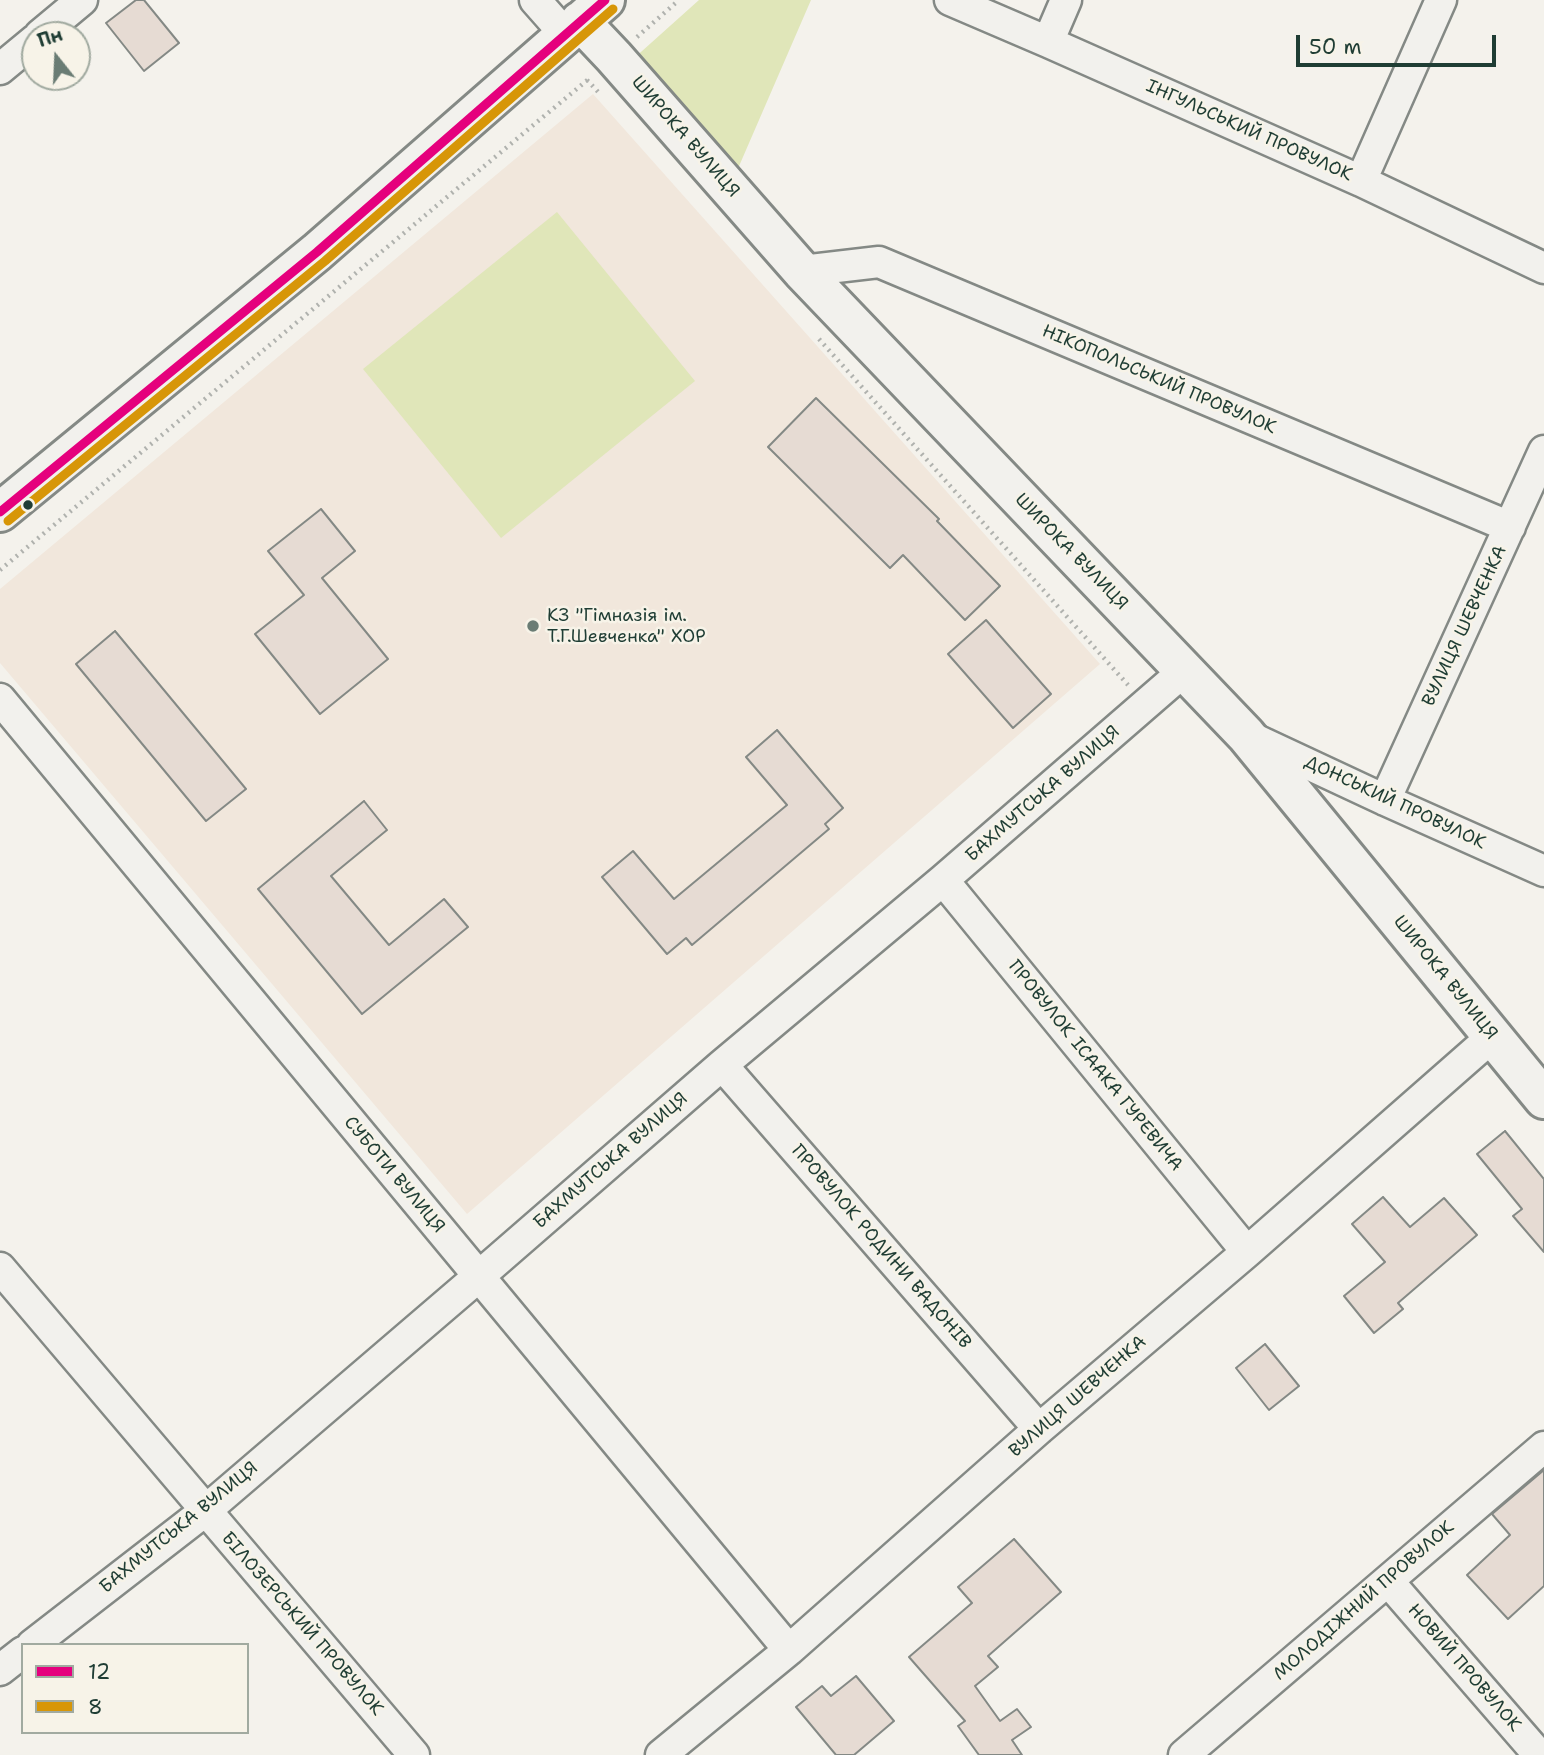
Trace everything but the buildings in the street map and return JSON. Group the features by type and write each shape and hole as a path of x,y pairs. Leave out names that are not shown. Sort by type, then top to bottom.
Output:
{"street":[{"path":"57,21 82,0"},
{"name":"ШИРОКА ВУЛИЦЯ","path":"535,0 584,19 601,68 802,271 1246,735 1544,1099"},
{"name":"ІНГУЛЬСЬКИЙ ПРОВУЛОК","path":"950,0 1361,181 1544,268"},
{"path":"1048,42 1066,0"},
{"path":"1361,181 1441,0"},
{"path":"0,512 317,252 584,19"},
{"path":"0,69 21,52"},
{"name":"НІКОПОЛЬСЬКИЙ ПРОВУЛОК","path":"802,271 879,262 1510,527"},
{"name":"ВУЛИЦЯ ШЕВЧЕНКА","path":"1385,800 1544,451"},
{"name":"БАХМУТСЬКА ВУЛИЦЯ","path":"35,1643 205,1511 1184,671"},
{"name":"СУБОТИ ВУЛИЦЯ","path":"0,699 789,1650"},
{"name":"ДОНСЬКИЙ ПРОВУЛОК","path":"1246,735 1544,872"},
{"name":"ПРОВУЛОК ІСААКА ГУРЕВИЧА","path":"943,880 1247,1252"},
{"name":"ВУЛИЦЯ ШЕВЧЕНКА","path":"661,1755 789,1650 1039,1429 1247,1252 1493,1036"},
{"name":"ПРОВУЛОК РОДИНИ ВАДОНІВ","path":"722,1065 1039,1429"},
{"name":"БІЛОЗЕРСЬКИЙ ПРОВУЛОК","path":"0,1268 414,1755"},
{"name":"МОЛОДІЖНИЙ ПРОВУЛОК","path":"1184,1755 1544,1447"},
{"name":"НОВИЙ ПРОВУЛОК","path":"1388,1581 1531,1745"},
{"path":"0,1670 21,1654"}],"path":[{"path":"0,570 679,0"},
{"path":"601,68 606,101"},
{"path":"811,330 1145,705"}],"shaded area":[{"name":"КЗ \"Гімназія ім. Т.Г.Шевченка\" ХОР","path":"593,94 1100,664 467,1214 0,663 0,589"}],"green space":[{"path":"699,0 811,0 733,180 632,60"},
{"path":"557,212 695,381 501,538 363,369"}],"transit line":[{"name":"12","path":"0,512 317,252 605,0"},
{"name":"8","path":"8,521 325,261 613,9"}],"place":[{"name":"КЗ \"Гімназія ім. Т.Г.Шевченка\" ХОР","path":"533,626"}]}
